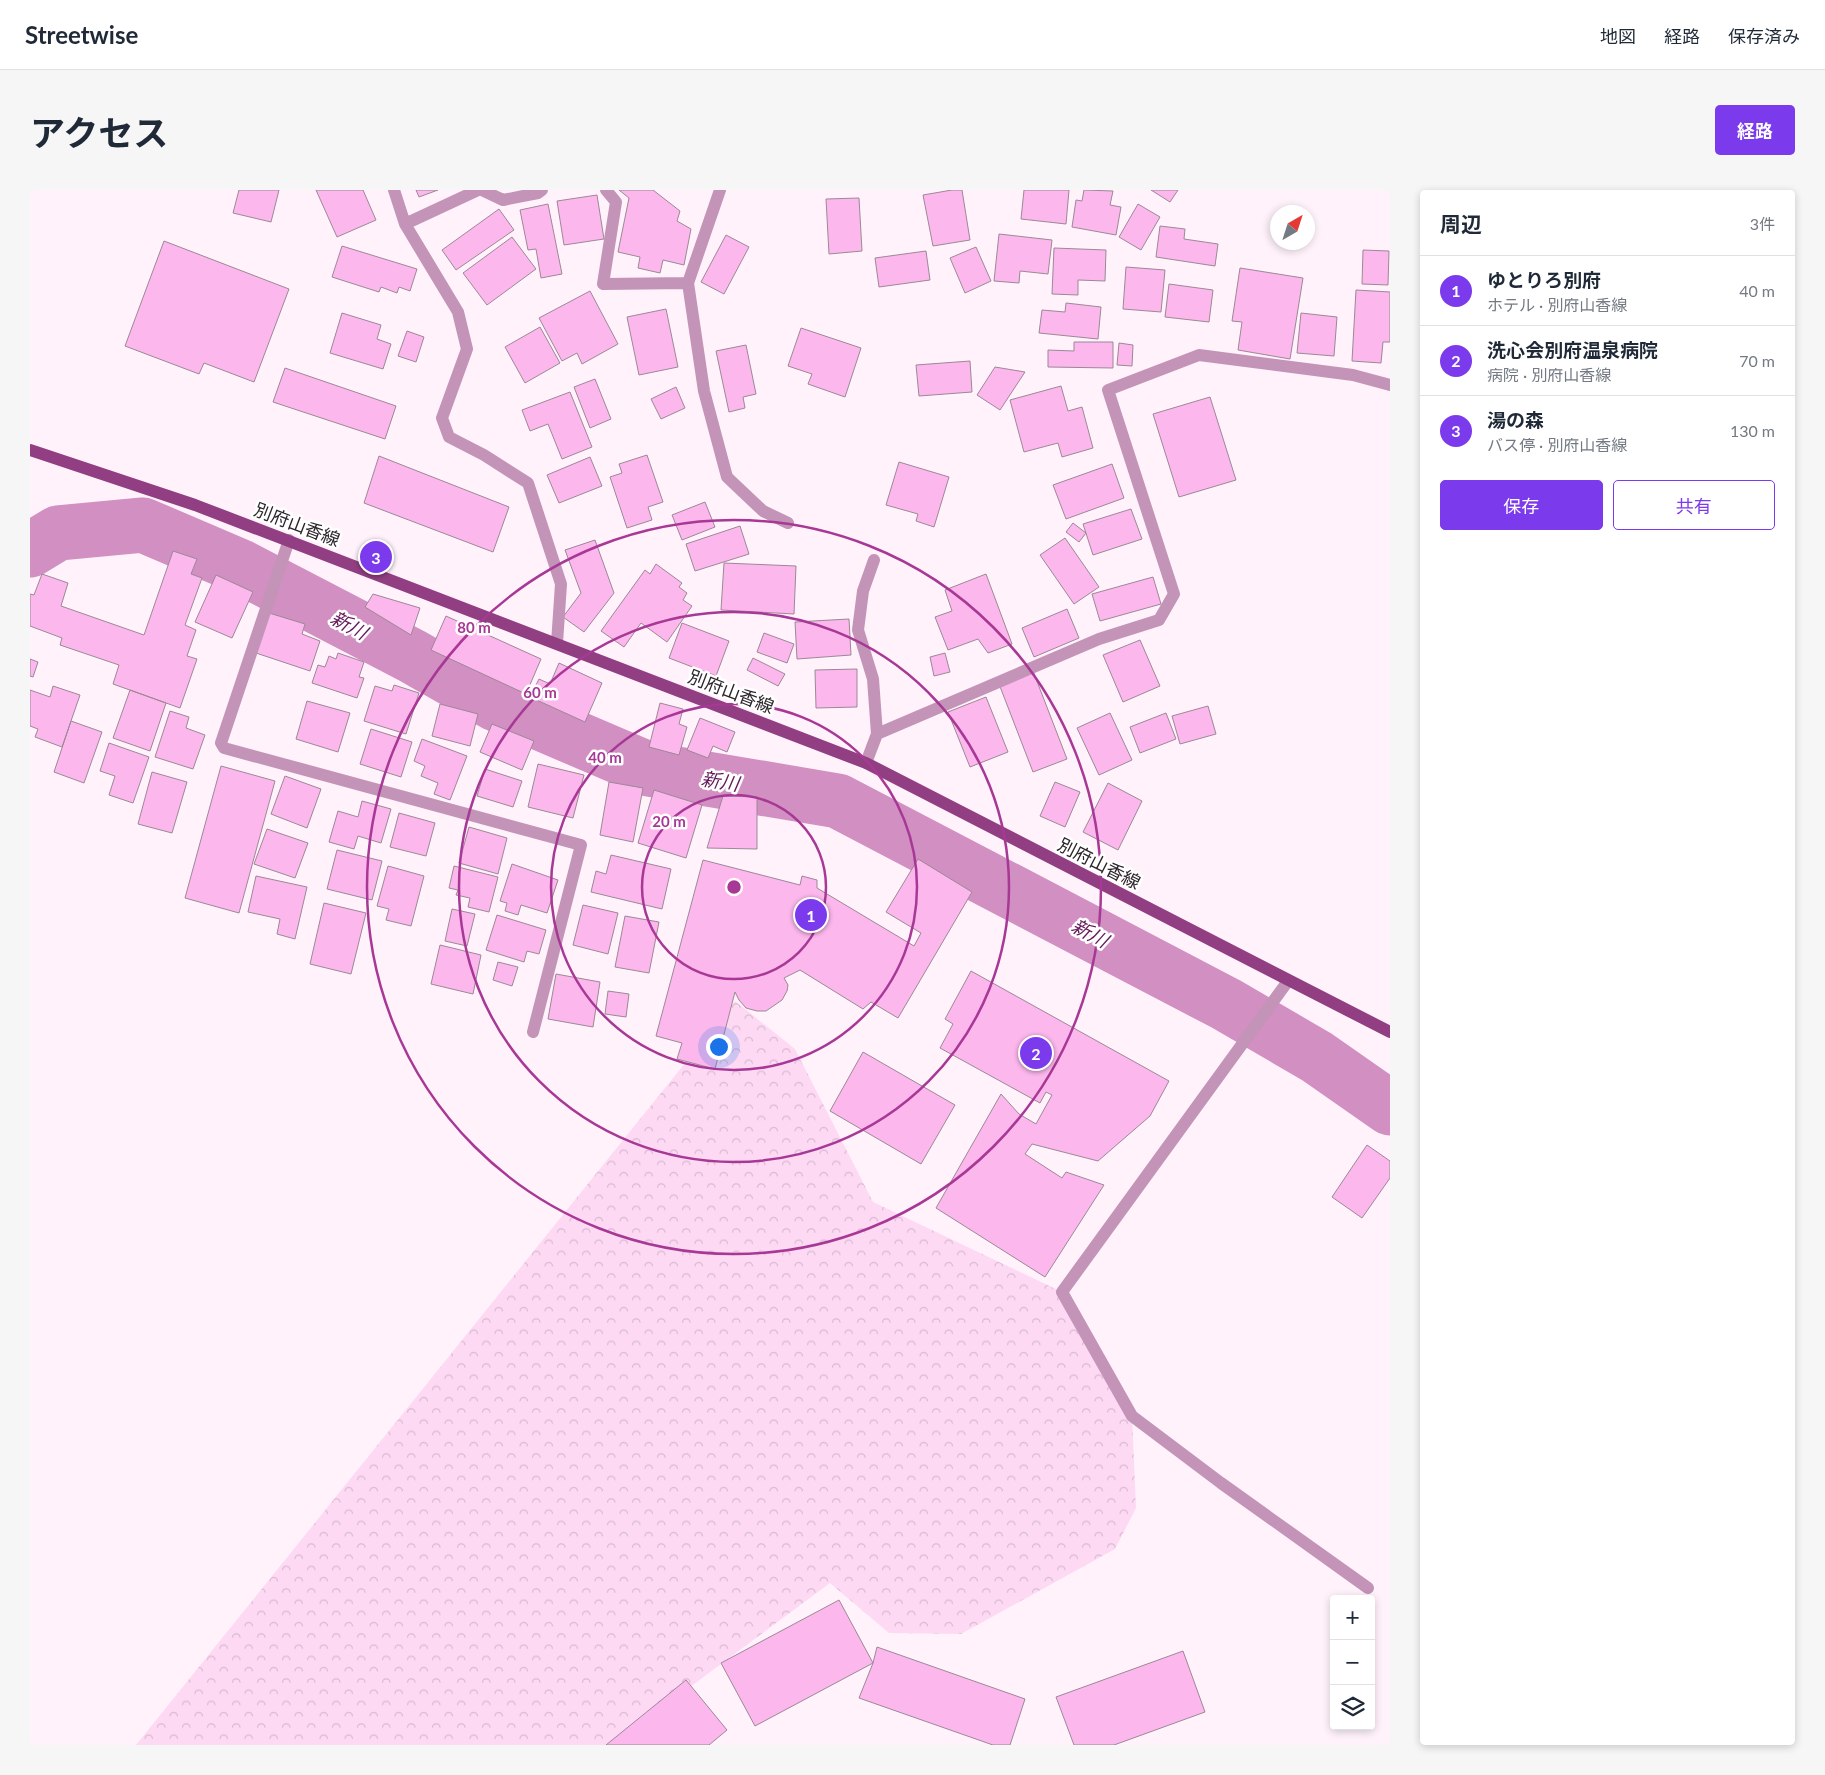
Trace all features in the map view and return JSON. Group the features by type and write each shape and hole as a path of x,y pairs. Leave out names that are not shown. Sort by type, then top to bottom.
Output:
{"main road":[{"name":"別府山香線","path":"30,450 195,504 866,764 1390,1032"}],"street":[{"path":"394,190 405,224 458,312 467,349 442,418 449,437 484,455 528,483 561,584 557,643"},
{"path":"405,224 480,190 503,200 538,193 542,190"},
{"path":"606,190 616,202 603,284 688,283"},
{"path":"720,190 688,283 704,390 727,477 763,511 788,523"},
{"path":"877,734 1099,639 1159,620 1174,594 1108,390 1199,355 1353,375 1390,385"},
{"path":"289,540 222,743 224,748 581,845 533,1032"},
{"path":"866,764 877,734 873,679 858,630 863,591 874,560"},
{"path":"1288,981 1062,1292 1132,1416 1221,1483 1368,1588"}],"green space":[{"path":"735,1001 795,1049 873,1202 1062,1292 1132,1416 1136,1508 1115,1549 961,1634 889,1633 830,1583 612,1745 136,1745"}],"building":[{"path":"239,190 279,190 271,222 233,213"},
{"path":"316,190 363,190 376,220 337,237"},
{"path":"416,190 438,190 419,197"},
{"path":"619,190 653,190 680,211 677,221 691,229 684,265 663,260 660,273 638,268 640,257 618,252 629,198"},
{"path":"962,190 970,240 933,246 923,195"},
{"path":"1024,190 1069,190 1066,224 1021,219"},
{"path":"1084,190 1113,191 1110,205 1121,207 1116,235 1072,227 1076,200 1082,201"},
{"path":"1151,190 1178,190 1170,202"},
{"path":"597,195 604,239 564,245 557,201"},
{"path":"859,198 862,251 829,254 826,199"},
{"path":"548,204 562,274 541,278 536,249 528,250 520,210"},
{"path":"1138,204 1160,217 1141,250 1119,237"},
{"path":"499,209 514,230 456,270 442,250"},
{"path":"1160,226 1185,229 1184,239 1218,244 1215,266 1156,257"},
{"path":"999,234 1052,240 1048,274 1020,271 1019,283 994,281"},
{"path":"726,235 749,247 724,294 701,282"},
{"path":"512,237 536,269 487,305 463,273"},
{"path":"164,241 289,289 254,382 204,363 199,374 125,346"},
{"path":"342,246 417,269 410,291 399,287 397,293 381,287 379,292 332,277"},
{"path":"976,247 991,281 965,293 950,258"},
{"path":"1054,248 1106,250 1105,281 1078,280 1078,295 1052,294"},
{"path":"1363,250 1389,251 1388,285 1362,284"},
{"path":"926,251 930,280 879,287 875,258"},
{"path":"1126,267 1165,270 1161,312 1123,309"},
{"path":"1240,268 1303,278 1290,359 1238,350 1242,322 1232,321"},
{"path":"1169,284 1213,290 1209,322 1165,317"},
{"path":"1356,290 1390,292 1390,342 1383,342 1381,363 1352,361"},
{"path":"590,291 618,344 582,364 577,353 562,361 539,318"},
{"path":"1066,303 1101,307 1098,339 1039,333 1042,310 1065,312"},
{"path":"666,309 678,367 639,375 627,317"},
{"path":"342,313 381,325 377,339 391,344 383,369 330,353"},
{"path":"1301,313 1337,317 1334,356 1297,353"},
{"path":"540,327 560,363 525,383 505,347"},
{"path":"801,328 861,348 845,397 808,384 812,374 788,366"},
{"path":"407,331 424,337 416,362 398,356"},
{"path":"1074,342 1113,342 1113,368 1048,367 1048,350 1074,351"},
{"path":"1119,343 1133,345 1132,366 1117,365"},
{"path":"746,345 756,394 743,397 745,408 729,412 716,351"},
{"path":"970,361 972,392 919,396 916,365"},
{"path":"995,367 1025,372 1000,410 977,395"},
{"path":"285,368 396,406 385,439 273,402"},
{"path":"595,379 611,419 590,428 574,387"},
{"path":"1061,386 1068,411 1082,407 1093,448 1062,457 1058,443 1024,452 1010,400"},
{"path":"676,387 685,408 661,419 651,399"},
{"path":"570,392 592,447 562,459 548,424 530,431 522,410"},
{"path":"1210,397 1236,480 1179,497 1153,414"},
{"path":"647,455 663,502 648,507 652,520 627,528 610,477 622,473 619,464"},
{"path":"379,456 509,507 493,552 364,503"},
{"path":"590,457 602,486 559,503 547,475"},
{"path":"899,462 949,477 934,527 916,521 918,514 886,505"},
{"path":"1112,464 1124,498 1066,519 1053,485"},
{"path":"705,502 715,527 682,540 672,515"},
{"path":"1131,509 1142,539 1093,555 1083,524"},
{"path":"1073,523 1086,533 1079,542 1066,532"},
{"path":"740,526 749,554 695,571 686,544"},
{"path":"1065,538 1099,587 1074,604 1040,555"},
{"path":"595,540 614,593 584,632 563,617 581,593 565,550"},
{"path":"173,551 197,559 191,574 202,578 185,625 196,630 187,656 197,659 180,708 113,684 119,665 60,645 62,638 30,626 30,594 34,595 42,574 68,583 61,606 144,635"},
{"path":"724,563 796,566 794,614 721,610"},
{"path":"656,564 682,583 679,587 687,593 683,600 692,606 667,642 641,623 624,647 601,631 645,570 650,574"},
{"path":"986,574 1012,644 988,653 978,639 948,650 935,617 952,611 945,590"},
{"path":"216,575 253,592 232,638 195,622"},
{"path":"1153,577 1161,604 1100,621 1092,594"},
{"path":"373,594 420,608 411,635 365,607"},
{"path":"1067,609 1079,638 1034,657 1022,628"},
{"path":"269,613 305,624 302,634 320,641 310,671 256,653"},
{"path":"446,616 541,659 526,694 431,650"},
{"path":"849,619 851,655 797,659 795,622"},
{"path":"682,623 729,641 716,676 669,658"},
{"path":"764,633 794,644 787,663 757,652"},
{"path":"1140,640 1160,686 1123,702 1103,655"},
{"path":"338,653 364,662 359,677 364,678 357,698 312,683 318,665 325,667 329,656 336,659"},
{"path":"945,653 950,672 934,676 930,657"},
{"path":"753,658 785,674 778,686 747,670"},
{"path":"30,659 38,662 33,677 30,676"},
{"path":"559,663 602,683 585,722 530,697 539,679 550,684"},
{"path":"857,669 857,707 816,708 815,670"},
{"path":"1033,671 1067,759 1033,772 999,684"},
{"path":"394,685 419,693 406,734 364,721 375,686 392,691"},
{"path":"53,686 80,695 62,747 35,737 38,729 30,726 30,690 50,697"},
{"path":"130,690 166,703 150,751 113,738"},
{"path":"986,697 1008,752 970,767 948,712"},
{"path":"307,701 350,713 338,752 296,739"},
{"path":"660,703 683,709 679,724 687,727 679,755 649,747"},
{"path":"440,704 478,714 470,746 432,736"},
{"path":"1208,706 1216,734 1180,744 1172,716"},
{"path":"170,711 189,717 186,728 205,735 193,769 155,757"},
{"path":"1110,713 1132,760 1099,775 1077,728"},
{"path":"1166,713 1176,739 1140,753 1130,727"},
{"path":"700,718 735,732 727,752 713,746 708,758 687,750"},
{"path":"71,721 102,732 84,783 54,772"},
{"path":"492,724 534,741 522,770 480,752"},
{"path":"371,729 412,742 401,777 360,764"},
{"path":"422,739 467,756 450,800 434,794 438,783 421,776 425,766 414,761"},
{"path":"109,743 149,757 133,803 109,795 115,776 100,771"},
{"path":"538,764 584,775 573,818 528,807"},
{"path":"221,766 275,781 239,913 185,898"},
{"path":"485,769 522,781 513,807 477,796"},
{"path":"152,772 187,782 172,833 138,824"},
{"path":"285,776 321,789 307,828 271,814"},
{"path":"609,782 643,788 633,842 600,835"},
{"path":"1055,782 1080,792 1065,827 1040,816"},
{"path":"1108,783 1142,801 1118,850 1083,832"},
{"path":"654,790 702,805 686,858 638,843"},
{"path":"723,796 757,797 757,849 707,848"},
{"path":"362,801 391,809 381,843 358,836 354,849 329,842 338,811 358,817"},
{"path":"399,813 435,823 426,856 390,847"},
{"path":"469,827 507,838 498,874 459,863"},
{"path":"267,829 308,843 295,878 254,864"},
{"path":"337,850 382,861 372,900 327,889"},
{"path":"611,855 671,869 662,909 591,892 596,871 606,874"},
{"path":"918,859 972,892 898,1018 871,1002 863,1009 800,970 784,978 788,985 787,991 782,1000 766,1011 746,1008 735,992 715,1069 677,1059 682,1043 656,1036 703,860 800,885 802,876 817,880 817,888 914,946 921,933 886,912"},
{"path":"512,864 558,880 547,913 521,905 518,915 505,911 507,903 500,901"},
{"path":"388,866 424,876 411,926 386,920 389,909 377,906"},
{"path":"454,866 498,877 489,912 468,907 470,898 456,895 458,890 449,888"},
{"path":"256,876 307,887 295,939 277,934 280,919 248,912"},
{"path":"324,903 366,913 351,974 310,964"},
{"path":"583,905 618,913 608,954 573,945"},
{"path":"452,909 475,914 467,946 445,941"},
{"path":"497,915 546,930 539,954 527,951 524,962 486,950"},
{"path":"625,916 659,922 649,973 615,967"},
{"path":"440,945 481,955 473,994 431,984"},
{"path":"498,962 518,967 512,986 493,980"},
{"path":"971,971 1169,1081 1150,1116 1098,1161 1032,1144 1025,1154 1062,1178 1066,1172 1104,1185 1045,1277 936,1208 1001,1094 1019,1114 1036,1124 1052,1095 1046,1092 1040,1103 940,1048 953,1024 945,1019"},
{"path":"556,974 600,982 593,1027 548,1019"},
{"path":"608,991 629,994 626,1017 605,1014"},
{"path":"863,1052 955,1105 921,1164 830,1111"},
{"path":"1367,1145 1390,1161 1390,1178 1362,1218 1332,1197"},
{"path":"839,1600 873,1663 755,1726 721,1663"},
{"path":"877,1647 1025,1699 1010,1745 993,1745 859,1698 873,1663"},
{"path":"1183,1651 1205,1712 1114,1745 1074,1745 1056,1697"},
{"path":"686,1680 727,1730 709,1745 606,1745"}],"waterway":[{"name":"新川","path":"30,550 58,533 143,525 239,566 412,656 496,704 648,769 838,801 1226,1004 1317,1057 1390,1108"}],"place":[{"name":"湯の森","path":"376,557"},
{"name":"ゆとりろ別府","path":"811,915"},
{"name":"洗心会別府温泉病院","path":"1036,1053"}]}
